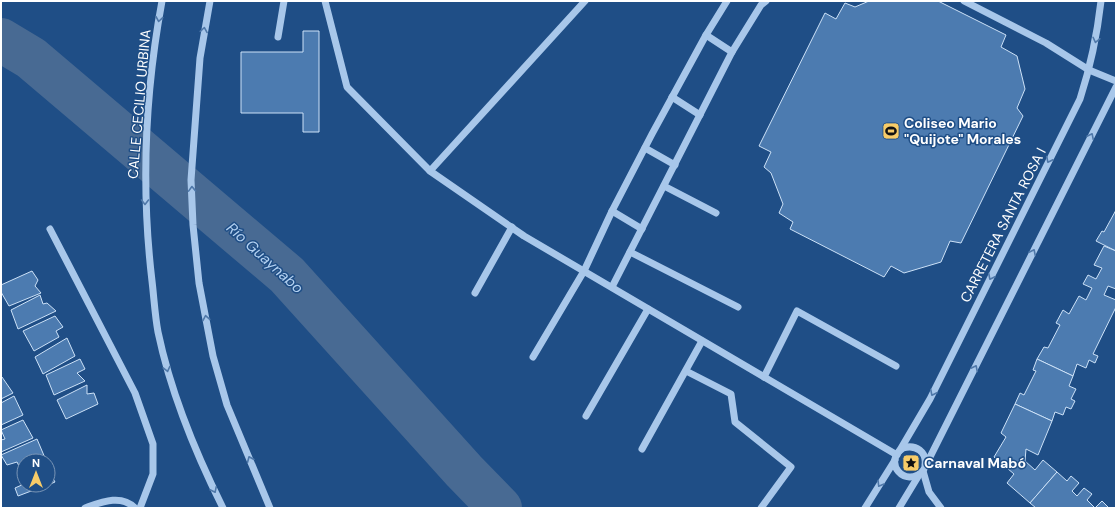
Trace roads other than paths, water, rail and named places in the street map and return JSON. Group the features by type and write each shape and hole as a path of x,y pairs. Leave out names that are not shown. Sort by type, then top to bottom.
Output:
{"street":[{"name":"CALLE CECILIO URBINA","path":"162,1 145,150 145,208 150,266 158,331 170,379 201,464 223,508"},
{"path":"210,1 200,58 192,180 193,225 199,283 213,356 227,405 270,508"},
{"path":"278,38 284,1"},
{"path":"325,1 347,87 430,171 524,236 897,455"},
{"path":"430,171 585,1"},
{"path":"533,357 584,271 612,211 672,97 706,35 727,1"},
{"path":"964,1 1046,43 1089,70 1116,81"},
{"name":"CARRETERA SANTA ROSA I","path":"865,508 930,399 1080,99 1089,70 1098,31 1101,1"},
{"path":"612,287 732,52 763,2"},
{"path":"706,35 732,52"},
{"path":"898,508 922,470 1116,87"},
{"path":"672,97 700,115"},
{"path":"645,148 675,165"},
{"path":"664,186 716,213"},
{"path":"612,211 642,229"},
{"path":"475,293 512,227"},
{"path":"50,229 135,393 153,444 153,474 140,508"},
{"path":"630,252 738,307"},
{"path":"586,416 648,309"},
{"path":"764,377 797,311 896,366"},
{"path":"642,449 702,341"},
{"path":"686,370 731,394 735,422 791,466 762,508"},
{"path":"897,455 911,446 918,448 924,454 922,470 929,492 941,508"},
{"path":"897,455 896,468 900,474 911,477 922,470"},
{"path":"85,508 107,500 121,500 130,503 135,508"}],"waterway":[{"name":"Río Guaynabo","path":"1,40 31,58 287,275 464,471 500,508"}],"place":[{"name":"Coliseo Mario \"Quijote\" Morales","path":"891,131"},
{"name":"Carnaval Mabó","path":"911,463"}]}
